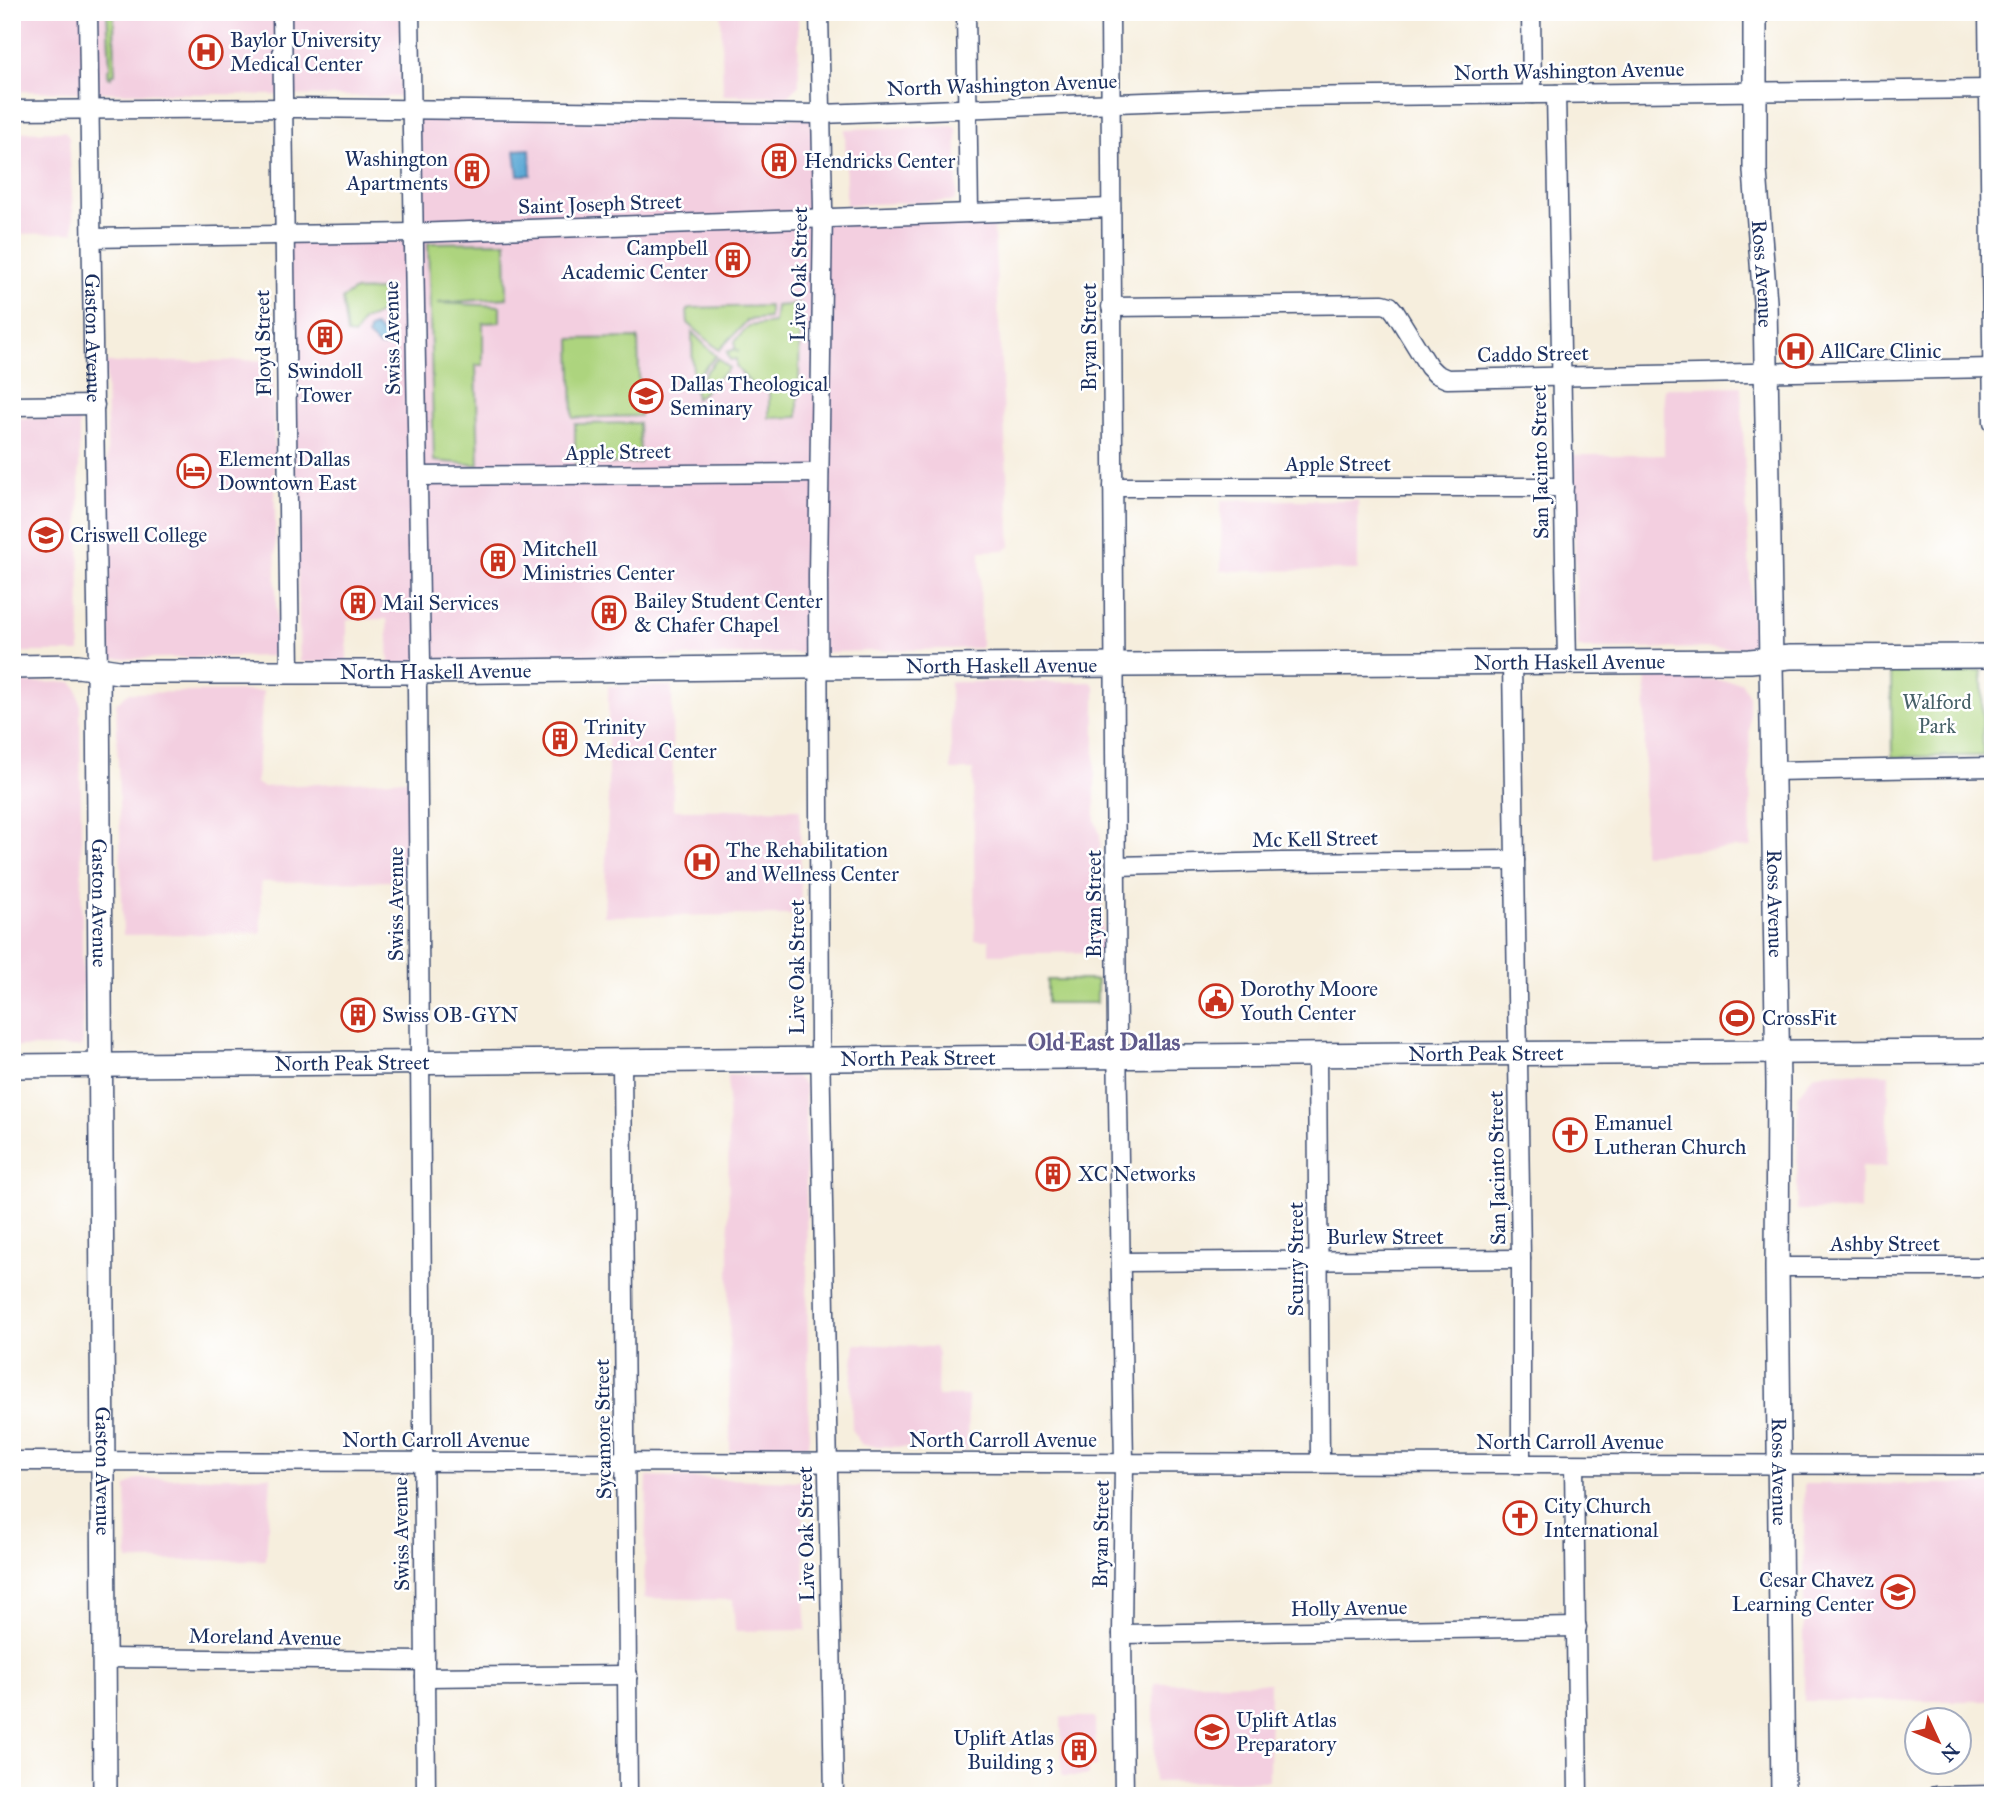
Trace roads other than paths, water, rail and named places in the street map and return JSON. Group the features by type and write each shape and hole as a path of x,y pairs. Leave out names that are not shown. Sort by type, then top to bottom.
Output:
{"main road":[{"name":"Ross Avenue","path":"1755,12 1755,171 1765,302 1777,1053 1783,1796"},
{"name":"North Haskell Avenue","path":"12,667 78,666 119,672 419,672 1750,661 1993,656"},
{"name":"Gaston Avenue","path":"98,669 105,1796"},
{"name":"North Peak Street","path":"12,1066 1993,1051"}],"street":[{"name":"Gaston Avenue","path":"88,12 98,669"},
{"name":"Floyd Street","path":"282,12 290,672"},
{"name":"Swiss Avenue","path":"410,12 418,476 417,699 426,1796"},
{"name":"Live Oak Street","path":"819,12 823,219 818,667 820,1060 834,1796"},
{"path":"966,12 969,213"},
{"name":"Bryan Street","path":"1110,12 1112,487 1124,1463 1124,1796"},
{"path":"1531,12 1532,94"},
{"path":"1988,12 1993,422"},
{"name":"North Washington Avenue","path":"12,110 283,108 821,114 1296,96 1990,89"},
{"name":"San Jacinto Street","path":"1556,94 1567,662"},
{"name":"Saint Joseph Street","path":"91,238 413,233 1111,208"},
{"name":"Caddo Street","path":"1111,307 1383,304 1390,306 1395,312 1436,374 1447,379 1992,368"},
{"path":"12,406 95,405"},
{"name":"Apple Street","path":"418,476 819,473"},
{"name":"Apple Street","path":"1112,487 1564,487"},
{"name":"San Jacinto Street","path":"1512,662 1521,1259 1521,1464"},
{"path":"1772,771 1993,767"},
{"name":"Mc Kell Street","path":"1116,866 1515,860"},
{"name":"Scurry Street","path":"1317,1055 1320,1463"},
{"name":"Sycamore Street","path":"622,1061 628,1796"},
{"name":"Burlew Street","path":"1122,1262 1521,1259"},
{"name":"Ashby Street","path":"1777,1267 1993,1267"},
{"name":"North Carroll Avenue","path":"12,1461 1993,1465"},
{"path":"1574,1465 1578,1796"},
{"name":"Holly Avenue","path":"1122,1634 1577,1627"},
{"name":"Moreland Avenue","path":"104,1658 628,1675"},
{"path":"1935,1796 1993,1795"},
{"path":"426,1796 443,1796"}],"water":[{"path":"530,149 531,175 518,175 515,150"},
{"path":"375,327 388,339 386,346 380,347 368,336 369,329"}],"place":[{"name":"Baylor University Medical Center","path":"206,52"},
{"name":"Hendricks Center","path":"779,161"},
{"name":"Washington Apartments","path":"472,171"},
{"name":"Campbell Academic Center","path":"733,260"},
{"name":"Swindoll Tower","path":"325,337"},
{"name":"AllCare Clinic","path":"1796,351"},
{"name":"Dallas Theological Seminary","path":"646,396"},
{"name":"Element Dallas Downtown East","path":"194,471"},
{"name":"Criswell College","path":"46,535"},
{"name":"Mitchell Ministries Center","path":"498,561"},
{"name":"Mail Services","path":"358,603"},
{"name":"Bailey Student Center & Chafer Chapel","path":"609,613"},
{"name":"Trinity Medical Center","path":"560,739"},
{"name":"The Rehabilitation and Wellness Center","path":"702,862"},
{"name":"Dorothy Moore Youth Center","path":"1216,1001"},
{"name":"Swiss OB-GYN","path":"358,1015"},
{"name":"CrossFit","path":"1737,1018"},
{"name":"Emanuel Lutheran Church","path":"1570,1135"},
{"name":"XC Networks","path":"1053,1174"},
{"name":"City Church International","path":"1520,1518"},
{"name":"Cesar Chavez Learning Center","path":"1898,1592"},
{"name":"Uplift Atlas Preparatory","path":"1212,1732"},
{"name":"Uplift Atlas Building 3","path":"1079,1750"}],"district":[{"name":"Old East Dallas","path":"1104,1042"}],"park label":[{"name":"Walford Park","path":"1937,714"}]}
